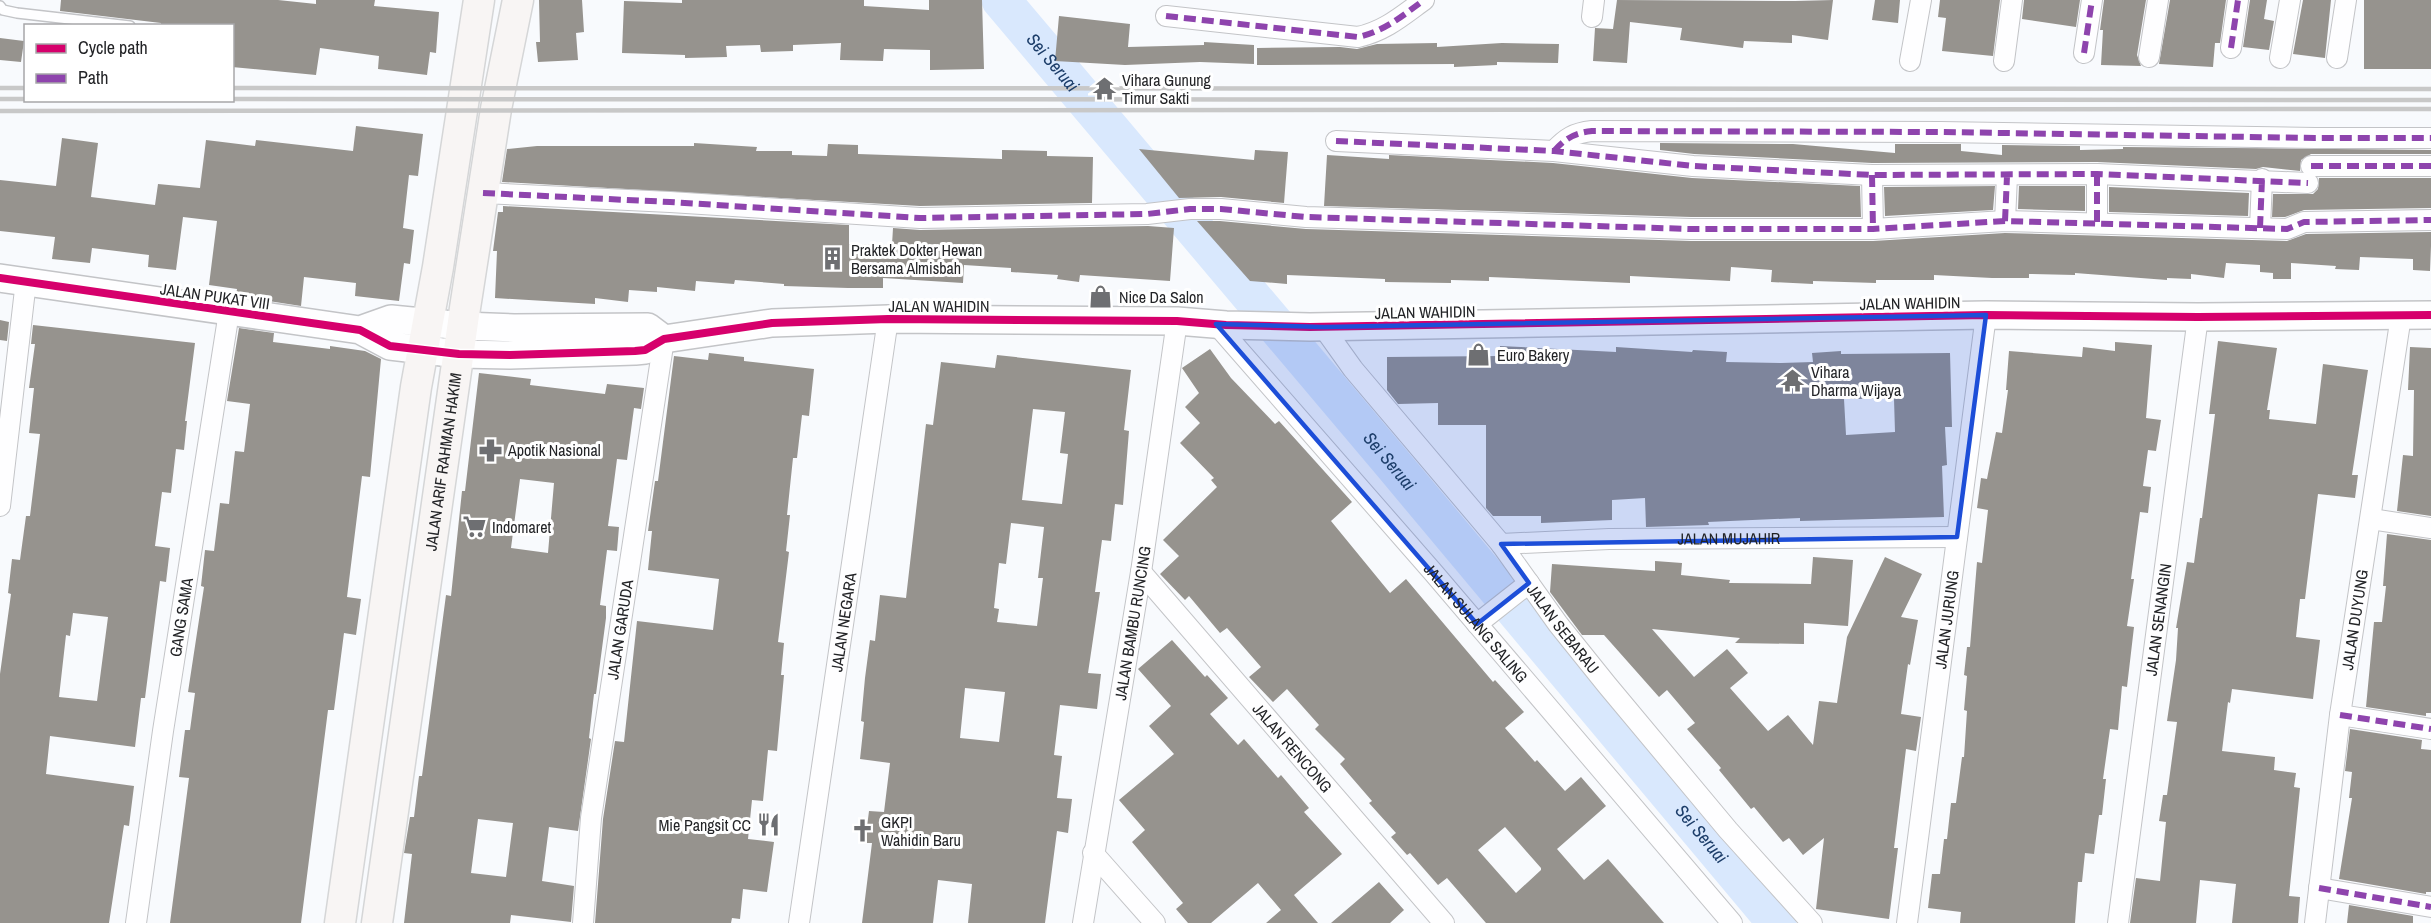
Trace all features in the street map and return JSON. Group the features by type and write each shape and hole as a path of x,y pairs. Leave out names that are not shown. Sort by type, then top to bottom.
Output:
{"main road":[{"path":"340,923 425,336 479,0"},
{"name":"JALAN ARIF RAHMAN HAKIM","path":"377,923 483,193 508,41 518,0"}],"street":[{"path":"1166,16 1358,37 1387,27 1424,0"},
{"path":"1910,61 1921,0"},
{"path":"2004,61 2012,0"},
{"path":"2084,53 2091,0"},
{"path":"2149,57 2158,0"},
{"path":"2231,48 2238,0"},
{"path":"2280,58 2290,0"},
{"path":"2337,58 2346,0"},
{"path":"1554,152 1572,135 1592,131 1941,132 2431,138"},
{"path":"1336,141 1554,152 1693,166 1872,175 2097,174 2262,179 2431,166"},
{"path":"2097,174 2097,223"},
{"path":"1872,175 1873,229"},
{"path":"2005,220 2007,176"},
{"path":"2260,228 2262,179"},
{"path":"483,193 920,218 1147,214 1221,208 1306,218 1679,229 1873,229 2005,220 2288,229 2304,222 2431,220"},
{"name":"JALAN PUKAT VIII","path":"0,278 360,330 390,345 425,336"},
{"path":"0,506 26,281"},
{"name":"GANG SAMA","path":"136,923 170,685 229,312"},
{"name":"JALAN WAHIDIN","path":"664,339 772,322 888,319 1176,321 1221,325 1316,327 1986,315 2198,317 2431,315"},
{"name":"JALAN JURUNG","path":"1907,923 1986,315"},
{"name":"JALAN DUYUNG","path":"2315,923 2340,714 2401,316"},
{"name":"JALAN SENANGIN","path":"2118,923 2198,317"},
{"name":"JALAN NEGARA","path":"799,923 888,319"},
{"name":"JALAN BAMBU RUNCING","path":"1083,923 1141,572 1176,321"},
{"name":"JALAN SULANG SALING","path":"1221,325 1480,621 1732,923"},
{"path":"425,336 461,340 648,327 664,339"},
{"name":"JALAN SEBARAU","path":"1316,327 1501,544 1523,587 1558,624 1606,685 1728,830 1812,923"},
{"name":"JALAN GARUDA","path":"583,923 591,818 664,339"},
{"path":"2371,519 2431,528"},
{"name":"JALAN MUJAHIR","path":"1501,544 1609,539 1958,537"},
{"name":"JALAN RENCONG","path":"1141,572 1444,923"},
{"path":"1480,621 1523,587"},
{"path":"2340,714 2431,729"},
{"path":"1093,853 1155,923"},
{"path":"2319,888 2431,907"}],"lane":[{"path":"0,6 3,10 17,13 113,24"}],"highlighted area":[{"path":"1986,315 1957,537 1501,544 1529,583 1477,624 1216,324 1323,327"}],"building":[{"path":"61,0 278,0 316,4 316,0 375,0 374,6 439,12 436,53 430,52 427,75 378,69 379,56 320,48 316,75 234,67 234,24 161,24 60,11"},
{"path":"539,0 582,0 584,32 576,33 578,60 538,62 536,42 540,42"},
{"path":"682,0 864,0 864,6 929,10 929,0 982,0 984,69 930,70 930,50 884,49 883,61 840,60 841,43 793,45 793,51 761,52 760,45 726,46 727,57 685,58 685,55 622,53 624,1 682,3"},
{"path":"1617,0 1833,0 1828,40 1792,35 1792,43 1744,41 1743,48 1680,40 1682,28 1630,22 1627,63 1593,61 1595,28 1613,29"},
{"path":"1875,0 1900,0 1898,23 1872,20"},
{"path":"1940,0 2000,0 1993,56 1942,51 1946,18 1938,17"},
{"path":"2024,0 2080,0 2076,27 2022,19"},
{"path":"2104,0 2146,0 2137,55 2141,66 2101,65 2103,30 2100,30"},
{"path":"2170,0 2226,0 2220,43 2215,43 2213,67 2159,64"},
{"path":"2250,0 2267,0 2264,19 2274,21 2269,50 2243,47"},
{"path":"2303,0 2331,0 2325,58 2293,54"},
{"path":"2364,0 2431,0 2431,69 2364,69"},
{"path":"1059,16 1130,24 1128,47 1204,45 1204,42 1254,45 1254,64 1200,62 1125,65 1055,61"},
{"path":"0,38 24,41 21,62 0,60"},
{"path":"1437,43 1437,47 1502,43 1559,44 1558,63 1497,62 1497,65 1454,67 1454,64 1257,65 1257,48 1340,47 1357,49 1377,44"},
{"path":"356,126 423,134 418,176 409,175 403,228 414,230 410,264 404,263 399,301 355,296 356,283 304,277 301,306 236,296 237,289 209,285 217,221 183,217 176,270 148,267 149,255 92,248 90,263 52,259 55,237 0,231 0,180 56,186 62,138 98,143 91,197 155,205 158,184 200,188 206,140 255,146 256,140 353,151"},
{"path":"694,143 757,147 756,151 792,151 792,155 827,156 828,144 858,145 858,154 1002,159 1002,150 1047,151 1047,156 1093,157 1092,203 920,206 502,182 507,149 537,146 694,146"},
{"path":"1660,143 1793,144 1895,153 1895,144 1961,144 1961,151 2002,155 2002,145 2080,146 2080,150 2123,149 2123,147 2431,150 2431,154 2311,154 2301,160 2300,171 2263,167 2256,169 2097,162 1872,163 1694,154 1660,150"},
{"path":"1139,149 1254,160 1255,150 1288,152 1284,203 1221,197 1179,198"},
{"path":"1327,155 1389,159 1389,155 1553,163 1692,178 1860,186 1861,217 1691,217 1324,206"},
{"path":"2319,178 2431,178 2431,208 2304,210 2285,217 2272,217 2273,194 2313,194 2318,189"},
{"path":"1995,186 1993,210 1885,216 1884,187"},
{"path":"2019,186 2085,186 2085,211 2018,209"},
{"path":"2109,187 2249,193 2248,216 2109,212"},
{"path":"503,206 849,225 849,244 892,245 893,228 920,230 1148,226 1174,228 1170,281 1080,275 1079,282 1057,279 1058,275 1011,272 1011,268 964,265 963,283 883,278 883,288 848,288 784,286 784,284 735,280 734,284 696,281 695,291 657,287 657,292 629,290 628,302 595,298 595,304 495,298 497,251 493,251 498,212 503,212"},
{"path":"1197,221 1306,229 1691,241 1873,241 2005,233 2287,241 2306,234 2431,232 2431,246 2430,271 2413,270 2413,259 2360,257 2359,270 2291,263 2291,279 2273,279 2273,273 2260,272 2260,265 2226,263 2224,278 2191,274 2191,279 2167,278 2167,280 2075,273 2075,275 2029,274 2029,278 1934,275 1934,280 1876,280 1876,283 1813,281 1813,284 1771,282 1772,270 1731,267 1730,281 1630,276 1630,283 1489,277 1489,281 1451,280 1451,283 1385,282 1385,279 1287,275 1287,284 1250,281"},
{"path":"0,320 9,322 7,341 0,340"},
{"path":"33,325 195,343 185,421 187,421 184,450 176,449 171,493 162,492 155,546 170,548 166,582 160,581 145,698 141,698 135,747 50,736 46,774 134,786 129,826 124,825 109,923 0,923 0,674 11,594 8,593 12,559 20,560 26,516 30,516 40,434 29,433 34,388 29,388 35,344 31,344","holes":["73,613 108,617 97,701 59,697 66,635 70,636"]},
{"path":"239,328 274,333 273,342 365,351 381,359 370,477 362,476 347,597 361,599 356,635 344,633 334,710 328,710 301,923 170,923 189,778 179,777 185,730 190,730 195,693 188,692 204,587 201,586 205,550 214,551 220,503 229,504 235,451 244,452 250,404 227,401"},
{"path":"2218,341 2277,348 2267,410 2270,410 2269,419 2316,424 2323,364 2368,370 2352,475 2358,475 2355,498 2318,494 2305,599 2300,599 2296,637 2320,640 2313,699 2232,689 2230,703 2228,702 2222,751 2275,757 2274,770 2296,773 2294,787 2300,788 2289,896 2300,897 2298,923 2232,923 2236,884 2200,880 2196,923 2130,923 2136,878 2160,881 2166,822 2159,821 2163,795 2167,795 2177,722 2167,721 2176,660 2178,628 2176,628 2187,562 2194,563 2200,518 2202,518 2215,414 2209,414"},
{"path":"2115,342 2152,345 2146,418 2161,420 2156,451 2148,450 2143,486 2151,487 2148,513 2140,512 2131,579 2134,579 2127,626 2134,627 2127,687 2122,686 2118,730 2110,729 2103,779 2106,779 2102,815 2099,815 2094,854 2085,853 2082,882 2078,882 2075,923 1960,923 1961,912 1928,908 1932,874 1940,874 1951,803 1956,803 1962,757 1964,757 1967,676 1964,675 1967,647 1970,647 1977,562 1982,563 1988,510 1977,508 1981,478 1987,479 1996,432 2002,433 2008,390 2006,390 2009,351 2082,357 2083,347 2115,351"},
{"path":"1500,346 1616,352 1616,347 1727,352 1726,362 1781,363 1813,362 1812,353 1841,351 1841,354 1950,353 1952,427 1945,427 1947,465 1942,466 1944,517 1800,521 1800,518 1646,527 1645,498 1612,500 1612,520 1541,523 1541,516 1493,516 1486,508 1486,425 1438,425 1438,403 1398,404 1387,390 1387,357 1500,356","holes":["1844,399 1894,399 1895,432 1846,435"]},
{"path":"2410,347 2431,348 2431,516 2397,511 2403,455 2413,456 2414,390 2408,390"},
{"path":"1210,349 1231,378 1275,424 1279,421 1352,502 1331,521 1390,593 1406,579 1493,682 1495,680 1524,712 1505,728 1565,791 1581,777 1606,806 1557,849 1584,880 1608,859 1664,923 1486,923 1447,878 1438,885 1410,853 1407,855 1391,837 1396,833 1369,803 1372,801 1340,764 1345,759 1315,729 1319,725 1287,689 1273,702 1249,677 1261,667 1227,628 1220,633 1189,596 1185,600 1160,574 1179,556 1163,540 1217,487 1211,480 1214,478 1180,443 1200,423 1185,407 1199,393 1182,368","holes":["1505,827 1541,868 1516,893 1478,850"]},
{"path":"709,353 744,357 744,361 814,369 809,416 802,415 797,458 793,458 787,515 790,515 786,551 789,552 778,642 784,643 781,675 784,675 777,751 768,750 763,801 752,800 748,839 774,842 767,892 743,889 740,919 732,918 731,923 595,923 603,819 615,741 624,742 637,621 713,630 719,579 648,570 652,531 648,531 655,481 658,481 674,356 708,360"},
{"path":"997,355 1131,370 1124,430 1129,431 1123,505 1115,504 1111,541 1102,540 1095,592 1100,592 1088,673 1101,674 1097,709 1060,705 1054,755 1062,756 1057,798 1072,799 1068,833 1057,831 1045,923 968,923 972,884 938,880 933,923 862,923 872,843 865,843 869,811 884,812 890,763 860,759 865,678 870,640 875,641 880,595 906,598 926,424 933,425 941,362 995,368","holes":["1033,409 1065,412 1060,453 1068,454 1062,504 1022,500","1011,523 1044,527 1038,578 1043,578 1037,626 997,622 999,609 994,608 999,563 1006,564","965,688 1005,692 999,742 960,738"]},
{"path":"479,373 531,379 530,385 605,394 607,384 644,388 641,409 634,408 627,460 617,459 608,526 619,527 617,551 607,550 600,605 606,606 606,618 596,694 594,694 589,738 591,739 578,831 549,827 542,881 574,886 571,922 511,915 510,923 404,923 412,854 404,853 410,817 414,817 419,776 422,776 446,595 451,596 462,491 465,491","holes":["520,479 554,483 548,553 511,548","478,819 513,823 506,877 471,873"]},
{"path":"2387,534 2431,540 2431,713 2426,713 2426,716 2366,707 2374,622 2382,622 2386,586 2383,586"},
{"path":"1813,557 1853,560 1848,626 1804,623 1804,644 1735,643 1740,638 1652,629 1694,677 1727,649 1748,673 1730,688 1768,731 1788,715 1813,745 1819,701 1837,703 1847,637 1885,557 1922,574 1901,617 1918,620 1910,665 1908,664 1901,714 1921,717 1916,751 1906,749 1894,848 1898,848 1889,919 1816,909 1824,838 1803,855 1789,838 1783,842 1754,807 1751,809 1719,770 1721,768 1687,729 1695,723 1667,690 1659,697 1604,635 1582,635 1550,592 1552,564 1655,571 1655,561 1682,563 1681,575 1730,580 1729,583 1811,584"},
{"path":"1172,640 1205,677 1207,675 1228,698 1210,714 1238,745 1244,739 1278,778 1281,775 1309,808 1304,812 1342,854 1294,895 1318,923 1266,923 1281,910 1258,883 1211,923 1188,923 1176,909 1183,903 1132,842 1145,830 1119,800 1174,754 1149,726 1171,706 1138,669"},
{"path":"2350,729 2422,740 2421,749 2431,750 2431,892 2426,892 2426,894 2339,879 2352,798 2349,798 2352,772 2345,771"},
{"path":"1379,882 1404,910 1390,923 1331,923"},
{"path":"2349,905 2413,916 2413,923 2347,923"}],"waterway":[{"name":"Sei Seruai","path":"1001,0 1777,923"}],"railway":[{"path":"0,88 24,88"},
{"path":"234,88 2431,89"},
{"path":"0,99 24,99"},
{"path":"234,99 2431,100"},
{"path":"0,111 2431,109"}],"marked path":[{"path":"1166,16 1358,37 1385,27 1424,0"},
{"path":"2084,53 2092,0"},
{"path":"2231,48 2238,0"},
{"path":"1554,151 1571,137 1592,131 1941,132 2431,138"},
{"path":"1336,141 1554,151 1693,166 1872,175 2097,174 2308,183"},
{"path":"2311,166 2431,166"},
{"path":"2097,174 2097,223"},
{"path":"1872,175 1873,229"},
{"path":"2005,221 2007,176"},
{"path":"2260,228 2262,179"},
{"path":"483,193 920,218 1147,214 1190,209 1221,209 1306,217 1691,229 1873,229 2005,221 2287,229 2304,222 2431,220"},
{"path":"2340,715 2431,729"},
{"path":"2319,888 2431,907"}],"cycle path":[{"path":"0,278 360,330 390,346 459,354 510,355 635,351 645,350 664,339 772,323 888,319 1177,321 1310,327 1986,315 2198,317 2431,315"}],"place":[{"name":"Vihara Gunung Timur Sakti","path":"1104,89"},
{"name":"Praktek Dokter Hewan Bersama Almisbah","path":"833,259"},
{"name":"Nice Da Salon","path":"1101,297"},
{"name":"Euro Bakery","path":"1479,355"},
{"name":"Vihara Dharma Wijaya","path":"1793,381"},
{"name":"Apotik Nasional","path":"490,450"},
{"name":"Indomaret","path":"474,527"},
{"name":"Mie Pangsit CC","path":"769,825"},
{"name":"GKPI Wahidin Baru","path":"863,831"}]}
